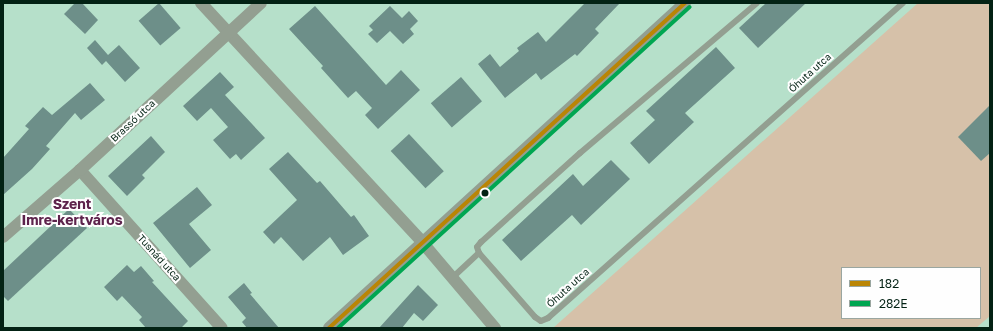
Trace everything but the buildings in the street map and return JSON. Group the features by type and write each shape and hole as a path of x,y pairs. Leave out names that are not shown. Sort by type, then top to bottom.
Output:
{"street":[{"path":"201,3 422,242 495,328"},
{"name":"Brassó utca","path":"3,237 80,170 261,3"},
{"path":"329,328 685,3"},
{"name":"Tusnád utca","path":"80,170 222,328"}],"lane":[{"path":"452,278 479,253 477,247 481,242 580,153 757,3"},
{"name":"Óhuta utca","path":"479,253 535,317 541,321 548,318 904,3"}],"shaded area":[{"path":"918,3 990,3 990,316 976,328 553,328"}],"transit line":[{"name":"182","path":"329,328 685,3"},
{"name":"282E","path":"338,328 689,7"}],"district":[{"name":"Szent Imre-kertváros","path":"72,212"}]}
